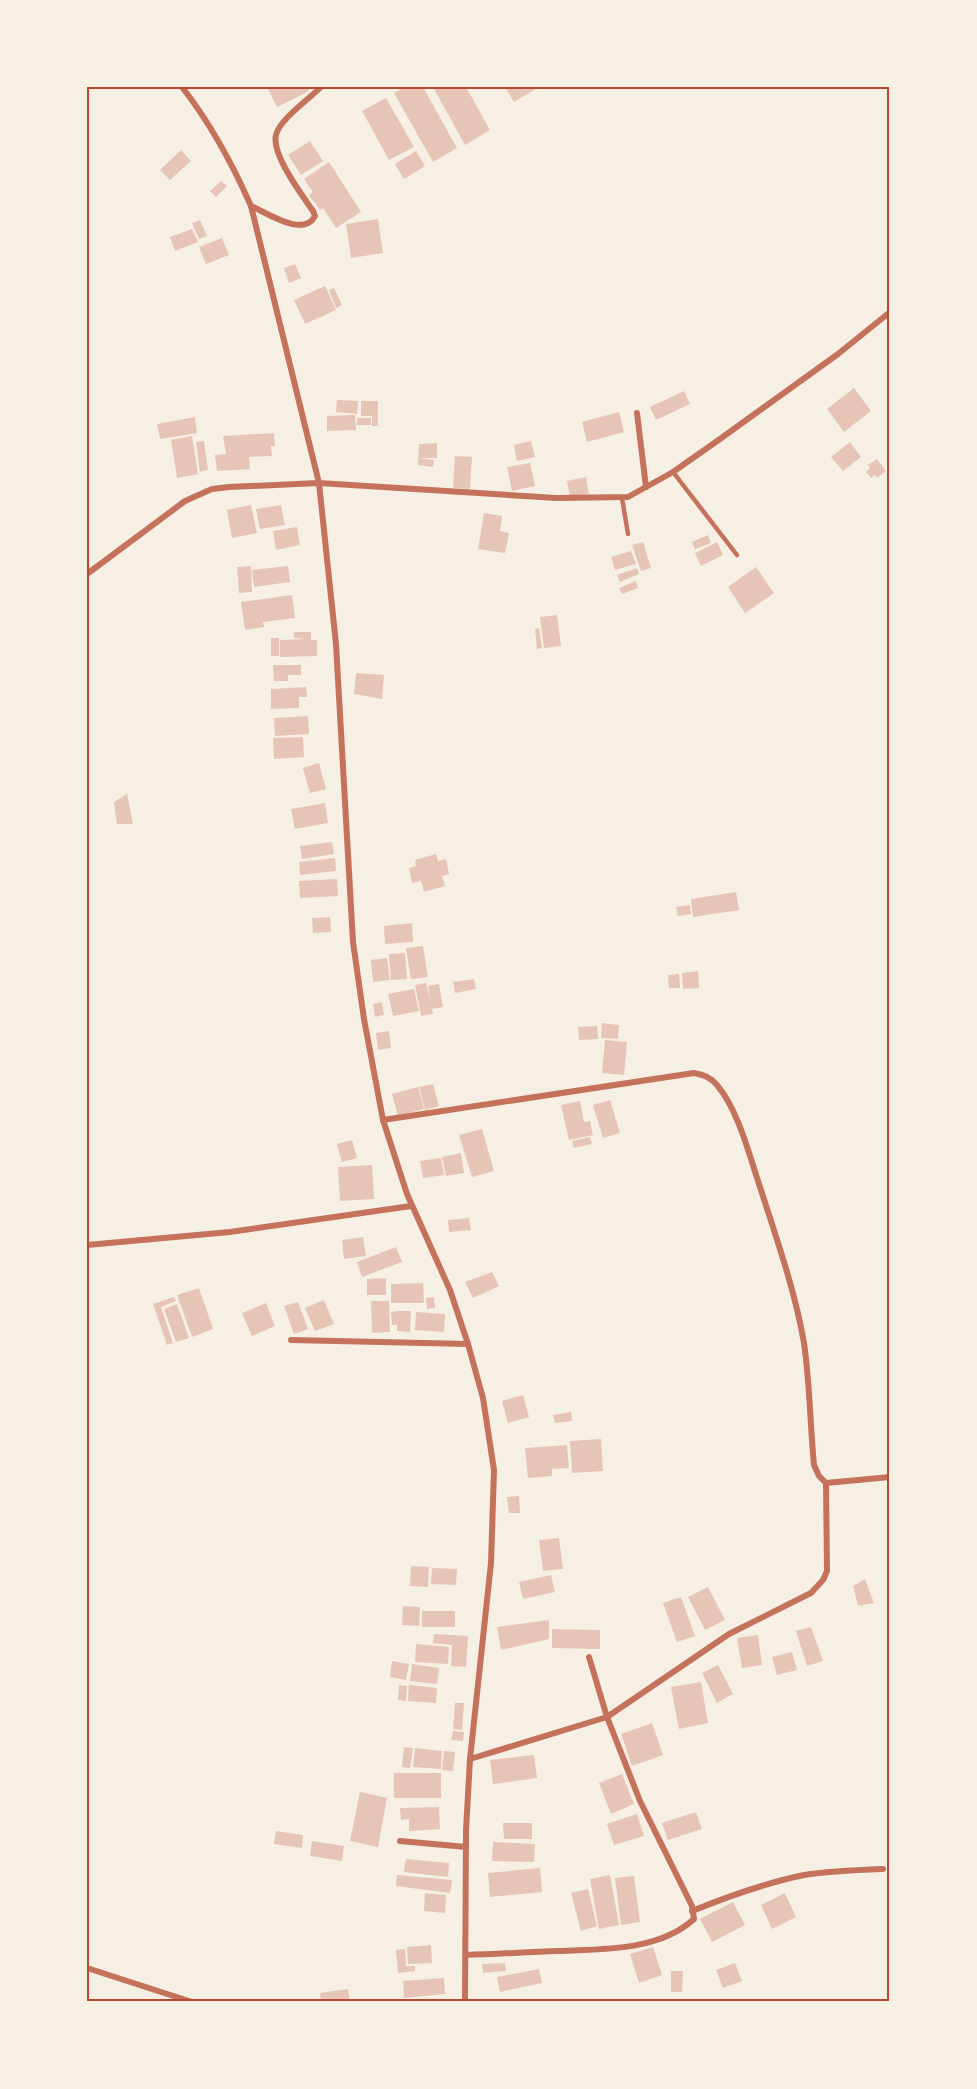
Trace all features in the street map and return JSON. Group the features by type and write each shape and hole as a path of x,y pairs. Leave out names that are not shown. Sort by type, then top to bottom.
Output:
{"street":[{"path":"182,87 196,105 232,163 251,206 319,483 336,644 353,942 364,1019 383,1120 411,1206 450,1290 468,1344 483,1398 494,1470 491,1563 470,1759 466,1847 465,2002"},
{"path":"251,206 295,225 304,226 310,223 315,216 282,162 276,146 276,135 281,125 321,87"},
{"path":"87,574 185,501 198,494 229,487 319,483 556,498 622,498 635,494 673,472 838,354 890,312"},
{"path":"637,413 646,487"},
{"path":"383,1120 694,1073 710,1078 719,1087 732,1110 780,1246 803,1341 814,1465 819,1476 826,1483 827,1571 819,1586 802,1598 729,1634 607,1717 470,1759"},
{"path":"87,1245 230,1232 411,1206"},
{"path":"291,1340 468,1344"},
{"path":"826,1483 890,1477"},
{"path":"466,1955 620,1948 646,1944 686,1926 694,1918 640,1801 607,1717 589,1657"},
{"path":"400,1841 466,1847"},
{"path":"692,1911 743,1890 781,1880 806,1875 883,1869"},
{"path":"87,1968 192,2002"}],"lane":[{"path":"673,472 737,555"},
{"path":"622,498 628,534"}],"building":[{"path":"267,87 307,87 309,91 277,107"},
{"path":"405,87 423,87 457,148 433,162 394,93"},
{"path":"433,87 466,87 490,130 465,145"},
{"path":"505,87 539,87 514,102"},
{"path":"386,98 414,147 389,160 362,111"},
{"path":"310,141 323,161 301,175 288,155"},
{"path":"181,150 191,161 170,180 160,170"},
{"path":"416,151 425,166 404,179 395,164"},
{"path":"329,162 361,212 336,228 323,208 320,210 309,195 313,192 304,179"},
{"path":"221,181 227,186 216,197 210,191"},
{"path":"378,219 383,253 351,258 346,224"},
{"path":"200,220 207,236 199,239 192,223"},
{"path":"192,229 198,242 175,251 170,237"},
{"path":"222,238 229,255 206,264 199,247"},
{"path":"295,264 301,278 289,283 284,268"},
{"path":"325,286 336,310 305,324 294,300"},
{"path":"334,288 342,305 336,308 329,290"},
{"path":"854,388 871,411 844,432 827,409"},
{"path":"684,391 690,404 656,420 650,407"},
{"path":"337,400 358,401 357,414 336,412"},
{"path":"361,401 378,401 378,426 372,426 372,416 361,416"},
{"path":"619,412 624,432 587,442 582,422"},
{"path":"355,415 356,430 327,431 327,416"},
{"path":"195,417 197,433 160,439 157,424"},
{"path":"357,418 371,418 371,425 357,425"},
{"path":"274,433 275,446 271,446 272,456 249,457 250,469 217,471 215,455 226,454 223,436"},
{"path":"192,436 198,474 177,478 171,440"},
{"path":"204,441 208,470 200,472 196,442"},
{"path":"531,441 535,457 517,461 514,445"},
{"path":"850,442 861,457 843,471 831,457"},
{"path":"437,443 437,458 419,458 434,460 433,467 418,465 419,444"},
{"path":"455,456 472,457 470,489 453,488"},
{"path":"877,459 886,471 877,478 875,475 871,478 866,472 870,468 868,465"},
{"path":"530,463 535,486 512,491 507,467"},
{"path":"586,477 589,494 570,498 567,481"},
{"path":"251,505 257,533 232,538 227,510"},
{"path":"281,505 285,525 260,529 256,509"},
{"path":"484,513 502,516 500,531 509,533 505,553 478,549"},
{"path":"297,527 300,545 276,550 273,531"},
{"path":"708,535 711,543 695,549 692,542"},
{"path":"643,542 651,568 641,571 632,545"},
{"path":"717,542 723,555 701,566 695,553"},
{"path":"631,551 636,564 615,570 611,557"},
{"path":"251,566 252,592 239,593 237,567"},
{"path":"288,566 290,582 254,587 252,570"},
{"path":"756,567 774,593 745,613 728,587"},
{"path":"637,568 639,574 620,582 617,575"},
{"path":"636,581 638,588 622,594 619,588"},
{"path":"292,595 295,618 263,622 264,627 245,630 241,602"},
{"path":"557,615 561,646 544,648 540,617"},
{"path":"539,628 542,648 537,649 535,629"},
{"path":"294,632 311,632 311,640 317,640 317,656 280,657 280,640 307,639 294,638"},
{"path":"271,638 279,638 279,656 271,656"},
{"path":"273,665 301,665 301,675 288,675 288,681 274,681"},
{"path":"356,673 384,675 382,699 354,694"},
{"path":"306,687 307,697 299,697 299,708 271,709 271,689"},
{"path":"308,716 309,734 275,736 274,718"},
{"path":"303,737 304,757 274,759 273,738"},
{"path":"319,763 326,789 310,793 303,768"},
{"path":"127,794 133,824 117,824 114,802"},
{"path":"325,803 328,823 295,829 291,809"},
{"path":"332,842 334,854 302,859 300,846"},
{"path":"436,854 438,861 446,859 449,874 442,876 445,886 424,892 421,881 412,883 409,868 416,866 415,860"},
{"path":"335,858 336,871 300,875 299,862"},
{"path":"337,879 338,896 300,898 299,881"},
{"path":"736,892 739,910 693,917 691,899"},
{"path":"690,905 691,914 678,916 676,907"},
{"path":"330,917 331,932 313,933 312,918"},
{"path":"412,923 413,942 385,944 384,926"},
{"path":"423,946 428,977 411,979 406,948"},
{"path":"405,953 407,979 391,980 389,954"},
{"path":"387,958 390,980 373,982 371,960"},
{"path":"698,971 699,988 683,989 682,973"},
{"path":"679,974 680,988 669,988 668,975"},
{"path":"474,979 476,989 455,993 453,982"},
{"path":"426,983 431,1004 428,986 439,984 443,1007 432,1009 433,1014 421,1016 415,985"},
{"path":"414,989 419,1011 393,1016 388,994"},
{"path":"382,1002 384,1015 375,1017 373,1004"},
{"path":"602,1023 619,1025 618,1039 601,1038"},
{"path":"597,1026 598,1039 579,1040 578,1027"},
{"path":"389,1031 391,1048 378,1050 376,1033"},
{"path":"605,1040 627,1042 624,1075 602,1073"},
{"path":"433,1084 439,1106 425,1110 419,1087"},
{"path":"418,1087 424,1109 398,1116 392,1094"},
{"path":"610,1100 620,1133 603,1138 593,1105"},
{"path":"580,1101 584,1122 590,1121 593,1135 569,1140 561,1105"},
{"path":"482,1129 494,1171 472,1177 459,1135"},
{"path":"590,1137 592,1144 574,1148 572,1141"},
{"path":"352,1140 357,1158 342,1162 337,1144"},
{"path":"461,1153 464,1173 446,1176 442,1157"},
{"path":"441,1158 444,1175 423,1178 420,1161"},
{"path":"372,1165 374,1199 340,1201 338,1167"},
{"path":"469,1218 471,1230 449,1232 448,1220"},
{"path":"363,1237 366,1256 344,1259 342,1240"},
{"path":"396,1247 402,1262 362,1277 357,1262"},
{"path":"492,1272 499,1286 473,1298 465,1282"},
{"path":"386,1278 386,1295 367,1295 367,1279"},
{"path":"423,1283 424,1303 391,1303 391,1284"},
{"path":"199,1288 213,1329 192,1337 177,1295"},
{"path":"174,1297 176,1301 161,1307 173,1343 167,1345 153,1304"},
{"path":"434,1297 435,1308 427,1309 426,1298"},
{"path":"324,1300 334,1324 315,1331 305,1308"},
{"path":"371,1301 389,1301 390,1332 372,1333"},
{"path":"298,1302 308,1329 294,1334 284,1306"},
{"path":"266,1303 275,1326 252,1336 242,1313"},
{"path":"177,1304 189,1338 176,1342 164,1309"},
{"path":"411,1311 410,1332 397,1331 397,1325 392,1325 391,1312"},
{"path":"416,1312 445,1314 444,1332 415,1330"},
{"path":"523,1395 529,1417 508,1423 502,1401"},
{"path":"571,1412 572,1421 555,1423 553,1415"},
{"path":"601,1439 603,1471 572,1473 570,1441"},
{"path":"567,1445 569,1468 552,1469 552,1476 528,1478 525,1448"},
{"path":"519,1496 520,1513 509,1513 507,1497"},
{"path":"559,1538 563,1569 543,1571 539,1540"},
{"path":"411,1566 429,1567 428,1587 410,1586"},
{"path":"432,1568 457,1569 456,1585 431,1584"},
{"path":"551,1575 555,1592 523,1599 519,1582"},
{"path":"865,1579 874,1603 858,1606 853,1586"},
{"path":"708,1587 725,1620 705,1630 688,1597"},
{"path":"681,1597 695,1636 677,1642 663,1603"},
{"path":"403,1606 420,1607 419,1626 402,1625"},
{"path":"422,1611 455,1611 455,1627 422,1627"},
{"path":"549,1620 549,1639 501,1650 497,1627"},
{"path":"811,1627 823,1661 807,1666 796,1631"},
{"path":"552,1629 600,1630 600,1649 552,1648"},
{"path":"434,1634 468,1636 466,1667 451,1666 452,1645 433,1643"},
{"path":"758,1635 762,1665 742,1668 737,1638"},
{"path":"416,1644 449,1647 448,1664 415,1662"},
{"path":"792,1652 797,1670 777,1675 772,1657"},
{"path":"392,1661 409,1664 406,1680 390,1677"},
{"path":"412,1664 439,1668 437,1684 410,1681"},
{"path":"718,1665 733,1694 717,1703 702,1673"},
{"path":"701,1682 708,1723 679,1729 671,1687"},
{"path":"399,1685 407,1686 406,1701 398,1700"},
{"path":"409,1685 437,1688 436,1703 408,1701"},
{"path":"455,1703 464,1703 462,1730 453,1729"},
{"path":"652,1723 663,1755 632,1766 621,1734"},
{"path":"453,1731 464,1732 463,1741 451,1740"},
{"path":"404,1747 413,1748 410,1768 402,1767"},
{"path":"415,1748 442,1751 441,1769 413,1767"},
{"path":"444,1751 455,1752 453,1771 442,1770"},
{"path":"534,1755 537,1778 493,1784 490,1760"},
{"path":"394,1773 441,1773 441,1798 394,1798"},
{"path":"622,1774 634,1804 611,1814 599,1783"},
{"path":"360,1792 387,1798 378,1847 350,1841"},
{"path":"439,1807 440,1829 409,1831 409,1819 401,1820 400,1808"},
{"path":"696,1812 702,1829 668,1840 662,1823"},
{"path":"637,1814 644,1836 614,1845 607,1824"},
{"path":"503,1823 532,1823 532,1839 504,1839"},
{"path":"276,1831 303,1835 302,1848 274,1844"},
{"path":"312,1841 344,1846 342,1861 310,1856"},
{"path":"493,1842 535,1844 534,1862 492,1861"},
{"path":"406,1859 449,1863 448,1877 404,1872"},
{"path":"540,1868 542,1892 490,1897 488,1873"},
{"path":"397,1875 452,1880 450,1893 396,1886"},
{"path":"610,1875 619,1925 599,1929 590,1879"},
{"path":"634,1876 640,1922 621,1925 615,1878"},
{"path":"588,1889 597,1926 581,1931 571,1893"},
{"path":"425,1893 446,1895 445,1913 424,1911"},
{"path":"785,1893 796,1917 772,1929 761,1905"},
{"path":"733,1902 745,1925 712,1942 700,1919"},
{"path":"431,1945 432,1963 408,1964 407,1947"},
{"path":"653,1947 662,1975 639,1983 630,1954"},
{"path":"405,1949 406,1966 415,1966 415,1971 398,1973 396,1950"},
{"path":"505,1963 506,1971 483,1973 482,1964"},
{"path":"735,1963 742,1981 723,1988 716,1970"},
{"path":"539,1969 542,1983 500,1992 497,1977"},
{"path":"671,1971 683,1971 682,1992 671,1992"},
{"path":"444,1978 445,1994 404,1998 403,1981"},
{"path":"348,1989 350,2002 321,2002 320,1993"}]}
